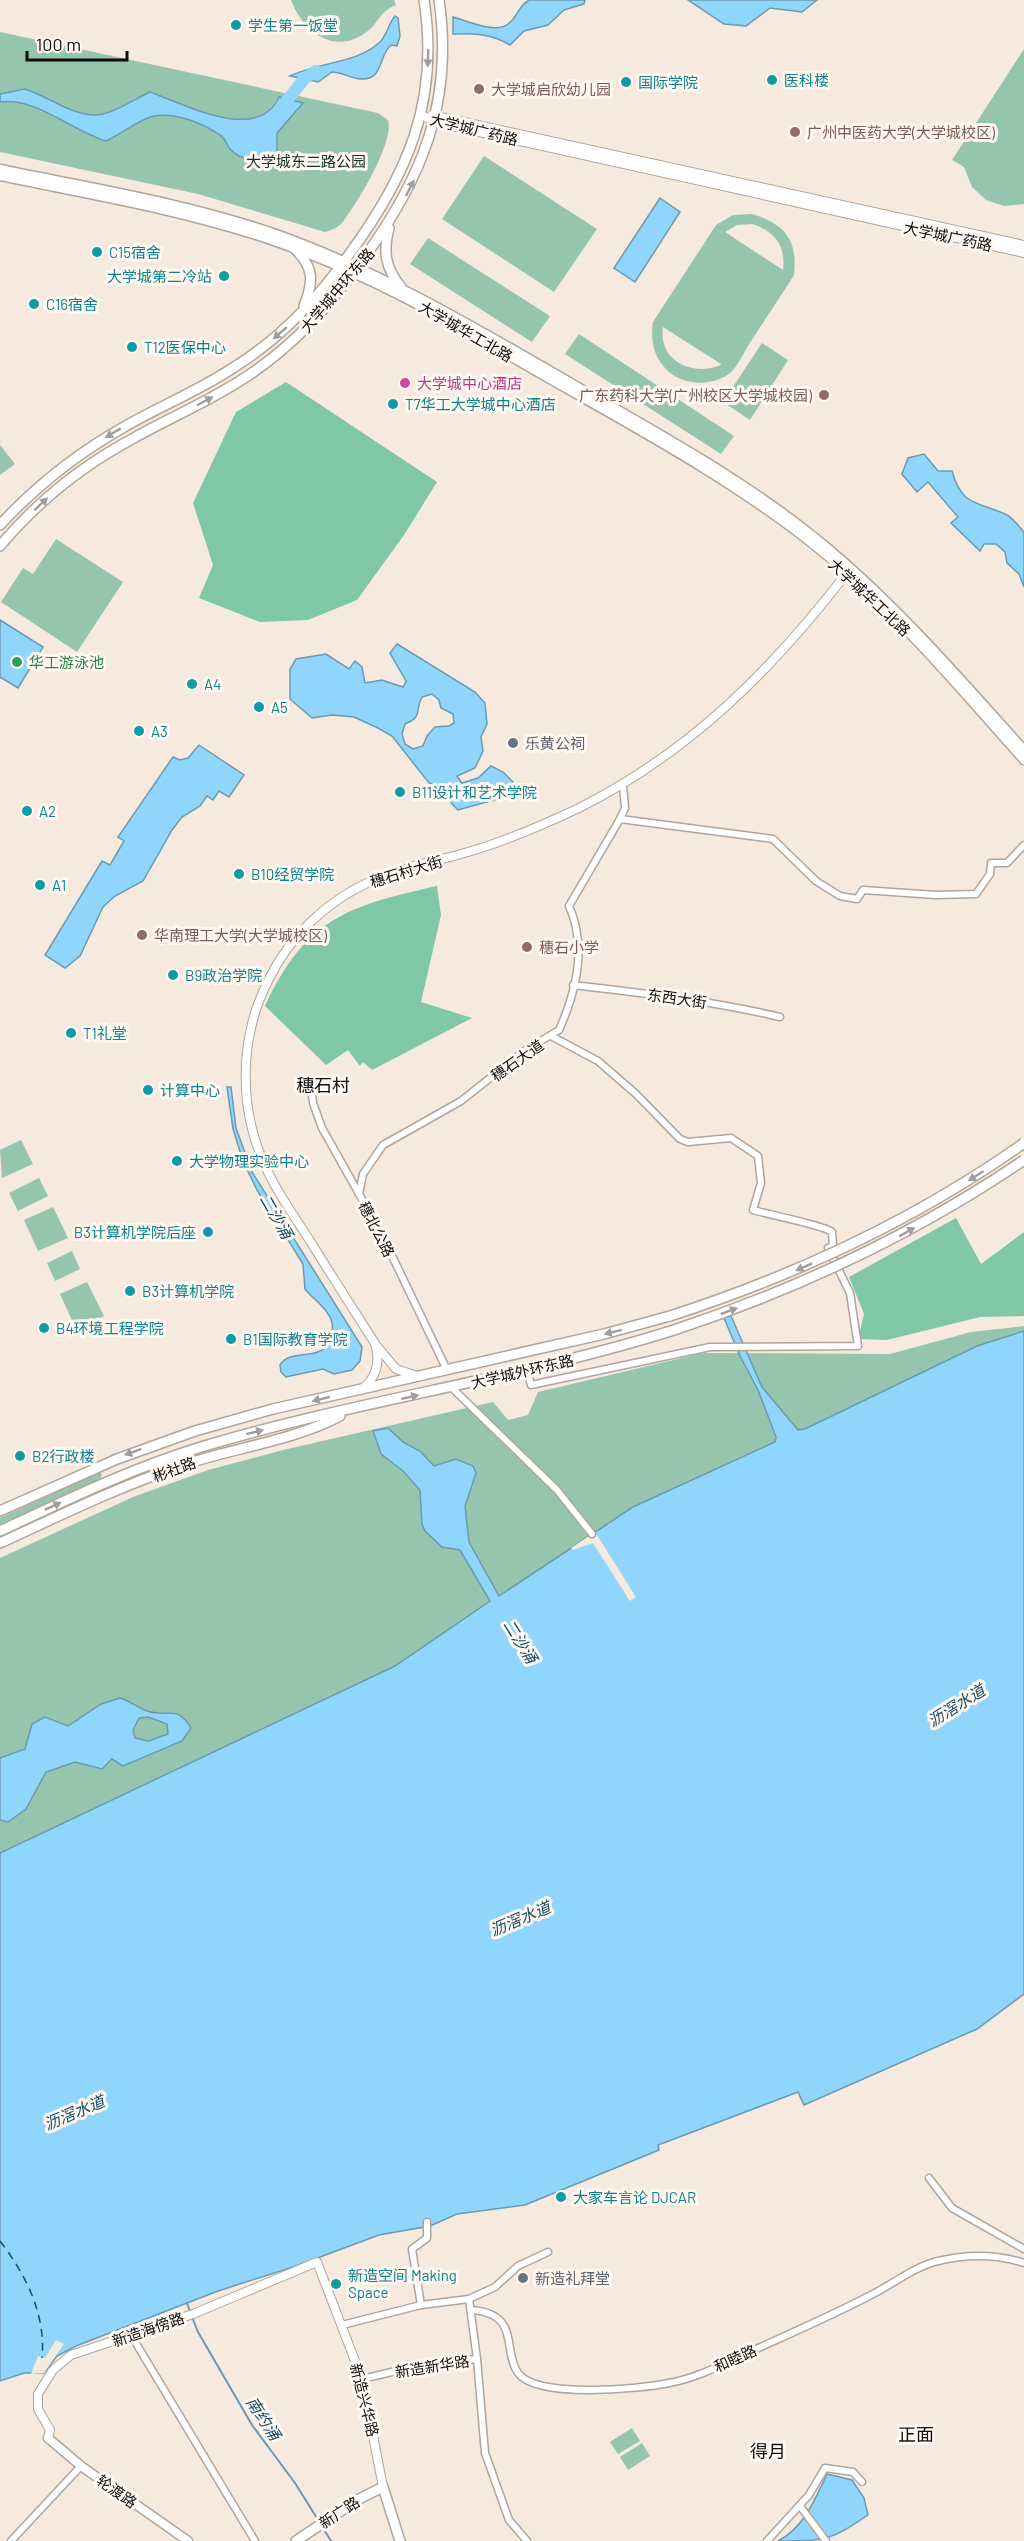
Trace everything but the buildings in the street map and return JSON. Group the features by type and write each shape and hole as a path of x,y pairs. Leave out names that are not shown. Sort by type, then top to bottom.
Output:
{"main road":[{"name":"大学城中环东路","path":"0,525 48,479 79,455 125,426 231,370 268,344 299,315 343,264 393,189 410,152 421,115 429,58 424,0"},
{"name":"大学城中环东路","path":"0,546 43,503 98,460 225,390 277,355 315,319 356,269 390,222 414,180 435,118 443,58 439,0"},
{"name":"大学城华工北路","path":"0,169 206,213 258,228 401,286 715,467 782,512 919,633 1024,750"},
{"name":"大学城华工北路","path":"0,176 187,215 343,264"},
{"path":"390,222 385,258 389,271 401,286"},
{"path":"294,248 306,261 312,275 310,290 299,315"},
{"name":"大学城华工北路","path":"356,269 702,467 778,518 849,570 907,630 1024,760"},
{"name":"大学城外环东路","path":"0,1511 101,1465 227,1421 670,1316 769,1282 839,1251 947,1194 1024,1143"},
{"name":"大学城外环东路","path":"0,1531 108,1481 232,1438 527,1370 674,1330 775,1294 874,1249 960,1201 1024,1160"},
{"name":"彬社路","path":"0,1544 163,1472 212,1456 313,1429 353,1410"},
{"path":"227,1421 223,1424 221,1432 227,1438 232,1438"},
{"path":"101,1465 108,1474 108,1481"},
{"name":"轮渡路","path":"48,2438 81,2466 188,2541"},
{"name":"新广路","path":"296,2541 332,2516 383,2487"},
{"name":"新造兴华路","path":"383,2487 400,2541"}],"street":[{"name":"大学城广药路","path":"421,115 1024,245"},
{"name":"大学城广药路","path":"435,118 1024,253"},
{"name":"穗石村大街","path":"420,1376 396,1369 376,1345 276,1187 263,1162 252,1130 245,1085 248,1039 259,1000 279,960 300,933 320,914 362,885 392,873 482,848 549,822 610,791 668,754 726,708 760,676 808,623 849,570"},
{"path":"551,1036 561,1027 581,945 578,925 569,906 625,808 623,786"},
{"path":"620,819 773,839 816,881 840,896 857,899 862,890 936,895 976,894 990,874 991,863 1007,863 1024,845"},
{"name":"东西大街","path":"573,985 737,1007 780,1017"},
{"name":"穗石大道","path":"359,1194 363,1173 375,1152 383,1145 461,1101 524,1052 551,1036 598,1061 636,1094 673,1133 688,1142 731,1138 758,1156 761,1178 753,1210 830,1229 833,1245 828,1248 851,1297 858,1346 703,1348 531,1385 527,1370"},
{"name":"穗北公路","path":"310,1086 322,1128 359,1194 447,1370"},
{"path":"360,1390 376,1371 378,1361 376,1345"},
{"path":"451,1388 557,1490 592,1534"},
{"path":"929,2178 952,2208 1024,2249"},
{"path":"421,2305 412,2249 427,2238 427,2222"},
{"path":"342,2325 421,2305 469,2299 495,2287 518,2266 548,2252"},
{"name":"和睦路","path":"472,2310 483,2311 504,2326 511,2340 514,2363 519,2374 528,2380 550,2388 638,2388 671,2383 716,2367 815,2322 937,2261 981,2255 1006,2257 1024,2263"},
{"name":"新造海傍路","path":"48,2438 50,2430 38,2409 37,2400 42,2384 53,2370 71,2355 193,2314 317,2262"},
{"name":"新造兴华路","path":"317,2262 362,2379 383,2487"},
{"name":"新造新华路","path":"362,2379 426,2364 477,2359 469,2299"},
{"path":"131,2335 255,2541"},
{"path":"477,2359 485,2453 509,2520 527,2541"},
{"path":"11,2541 81,2466"},
{"path":"767,2541 800,2506 825,2468 853,2472 862,2482"},
{"path":"800,2506 826,2541"}],"green space":[{"path":"291,0 394,0 396,5 385,11 374,26 365,33 341,42 330,41 311,30 296,11"},
{"name":"大学城东二路公园","path":"0,32 378,113 388,120 389,130 386,143 365,188 342,223 325,232 198,194 0,152"},
{"path":"1024,49 1024,204 1004,206 986,200 972,187 964,167 952,160"},
{"path":"484,156 597,229 554,292 442,219"},
{"path":"752,214 781,228 787,235 794,252 794,275 730,373 708,382 683,380 669,372 660,361 653,343 653,322 716,225 733,215","holes":["752,224 767,231 777,240 783,253 783,270 725,232 737,225","663,327 721,364 721,365 699,369 679,363 666,349"]},
{"path":"428,238 550,316 532,342 410,264"},
{"path":"579,334 734,436 721,454 565,354"},
{"path":"762,343 788,360 750,420 723,402"},
{"path":"286,382 437,482 404,535 357,600 308,620 260,622 199,598 213,565 193,503 236,412"},
{"path":"0,445 15,464 0,475"},
{"path":"56,539 123,582 77,652 1,602 23,568 33,574"},
{"path":"437,886 441,915 421,1002 472,1018 372,1070 363,1062 360,1066 348,1050 326,1065 265,1006 281,976 297,953 333,920 378,901"},
{"path":"21,1140 33,1164 2,1178 0,1150"},
{"path":"39,1178 48,1196 18,1211 9,1193"},
{"path":"53,1207 68,1238 38,1251 24,1220"},
{"path":"956,1218 981,1264 1024,1232 1024,1316 980,1317 887,1340 858,1339 864,1314 849,1277"},
{"path":"72,1251 80,1269 55,1281 47,1263"},
{"path":"87,1282 104,1316 76,1329 60,1294"},
{"path":"1024,1326 1024,1331 977,1346 805,1429 633,1507 395,1666 0,1853 0,1558 133,1497 208,1470 283,1450 493,1402 508,1420 528,1415 538,1392 703,1353 890,1354 971,1332"},
{"path":"100,1472 102,1475 100,1479 0,1525 0,1518"},
{"path":"632,2428 640,2441 618,2454 610,2442"},
{"path":"642,2443 650,2456 628,2470 620,2457"}],"water":[{"path":"529,0 585,0 584,4 564,10 548,25 524,31 510,45 483,35 453,34 453,17 481,26 503,27"},
{"path":"688,0 817,0 802,12 770,8 746,26 724,24"},
{"path":"395,16 398,18 400,36 397,46 391,45 387,50 374,76 357,79 332,72 318,82 290,76 350,58 372,48 381,41"},
{"path":"25,89 76,112 93,115 114,110 150,92 219,117 238,119 255,118 269,111 279,97 303,103 277,133 277,161 266,162 252,160 234,153 220,135 205,126 179,117 154,116 106,141 27,105 0,102 0,94"},
{"path":"660,198 680,212 635,282 614,268"},
{"path":"924,454 938,471 952,471 956,483 966,497 1007,515 1024,532 1024,587 1019,574 1007,563 1005,552 996,544 984,544 980,551 951,523 958,517 928,482 917,492 902,474 908,458"},
{"name":"华工游泳池","path":"0,620 43,647 18,688 0,677"},
{"path":"397,644 475,692 485,703 487,724 481,737 483,751 475,768 457,776 462,783 478,778 491,766 503,772 516,785 508,796 458,810 451,803 450,792 429,783 392,736 354,717 332,715 312,718 290,699 290,669 296,659 326,654 349,669 355,661 362,667 365,683 382,680 403,687 406,681 390,653","holes":["432,694 439,700 441,708 453,714 454,723 449,726 435,727 427,736 423,746 413,749 405,744 402,734 405,724 417,716 422,697"]},
{"path":"199,745 244,775 229,797 219,791 213,800 207,796 200,806 182,817 143,881 115,896 103,907 80,956 65,968 45,955 102,861 110,865 124,841 118,837 173,757 180,760 188,758"},
{"name":"二沙涌","path":"227,1087 231,1087 236,1128 252,1172 362,1347 360,1361 352,1370 334,1374 323,1369 286,1377 281,1372 280,1365 285,1359 317,1353 323,1349 329,1343 332,1323 326,1311 305,1289 303,1264 257,1190 243,1161 233,1129"},
{"path":"731,1316 762,1387 798,1430 805,1429 977,1346 1024,1331 1024,1994 977,2029 804,2105 798,2092 658,2145 659,2150 525,2205 457,2214 430,2226 379,2235 296,2266 218,2291 76,2346 57,2356 44,2373 24,2373 0,2381 0,1853 395,1666 490,1601 460,1550 442,1547 425,1531 422,1524 420,1490 403,1471 381,1454 373,1431 388,1428 403,1442 420,1451 434,1466 456,1459 473,1466 476,1473 465,1506 469,1542 499,1596 633,1507 775,1442 776,1437 758,1390 724,1318"},
{"path":"120,1698 147,1711 181,1716 191,1728 182,1741 123,1766 112,1759 102,1769 75,1762 46,1772 26,1809 8,1822 0,1820 0,1758 25,1749 32,1724 45,1717 68,1726 101,1704","holes":["148,1717 167,1724 168,1734 149,1741 135,1738 133,1730 139,1718"]},
{"path":"827,2474 852,2480 864,2498 868,2515 845,2530 826,2538 807,2541 778,2541 802,2521"}],"pier":[{"path":"595,1532 636,1597 630,1601 593,1543 573,1550 571,1548"},
{"path":"56,2340 64,2344 44,2373 31,2374 38,2356 45,2358"}],"waterway":[{"path":"279,111 304,79 316,71"},
{"name":"南约涌","path":"187,2303 190,2311"},
{"name":"南约涌","path":"192,2317 198,2332 252,2425 295,2483 320,2523"},
{"name":"南约涌","path":"323,2528 331,2541"}],"ferry route":[{"path":"0,2241 18,2267 32,2296 41,2326 42,2358"}],"place":[{"name":"学生第一饭堂","path":"236,25"},
{"name":"医科楼","path":"772,80"},
{"name":"国际学院","path":"626,82"},
{"name":"大学城启欣幼儿园","path":"479,89"},
{"name":"广州中医药大学(大学城校区)","path":"795,132"},
{"name":"C15宿舍","path":"97,252"},
{"name":"大学城第二冷站","path":"224,276"},
{"name":"C16宿舍","path":"34,304"},
{"name":"T12医保中心","path":"132,347"},
{"name":"大学城中心酒店","path":"405,383"},
{"name":"广东药科大学(广州校区大学城校园)","path":"824,395"},
{"name":"T7华工大学城中心酒店","path":"393,404"},
{"name":"华工游泳池","path":"17,662"},
{"name":"A4","path":"192,684"},
{"name":"A5","path":"259,707"},
{"name":"A3","path":"139,731"},
{"name":"乐黄公祠","path":"513,743"},
{"name":"B11设计和艺术学院","path":"400,792"},
{"name":"A2","path":"27,811"},
{"name":"B10经贸学院","path":"239,874"},
{"name":"A1","path":"40,885"},
{"name":"华南理工大学(大学城校区)","path":"142,935"},
{"name":"穗石小学","path":"527,947"},
{"name":"B9政治学院","path":"173,975"},
{"name":"T1礼堂","path":"71,1033"},
{"name":"计算中心","path":"148,1090"},
{"name":"大学物理实验中心","path":"177,1161"},
{"name":"B3计算机学院后座","path":"208,1232"},
{"name":"B3计算机学院","path":"130,1291"},
{"name":"B4环境工程学院","path":"44,1328"},
{"name":"B1国际教育学院","path":"231,1339"},
{"name":"B2行政楼","path":"20,1456"},
{"name":"大家车言论 DJCAR","path":"561,2197"},
{"name":"新造礼拜堂","path":"523,2278"},
{"name":"新造空间 Making Space","path":"336,2284"}],"district":[{"name":"穗石村","path":"323,1085"},
{"name":"正面","path":"916,2434"},
{"name":"得月","path":"768,2451"}],"water label":[{"name":"沥滘水道","path":"956,1705"},
{"name":"沥滘水道","path":"520,1918"},
{"name":"沥滘水道","path":"74,2112"}]}
